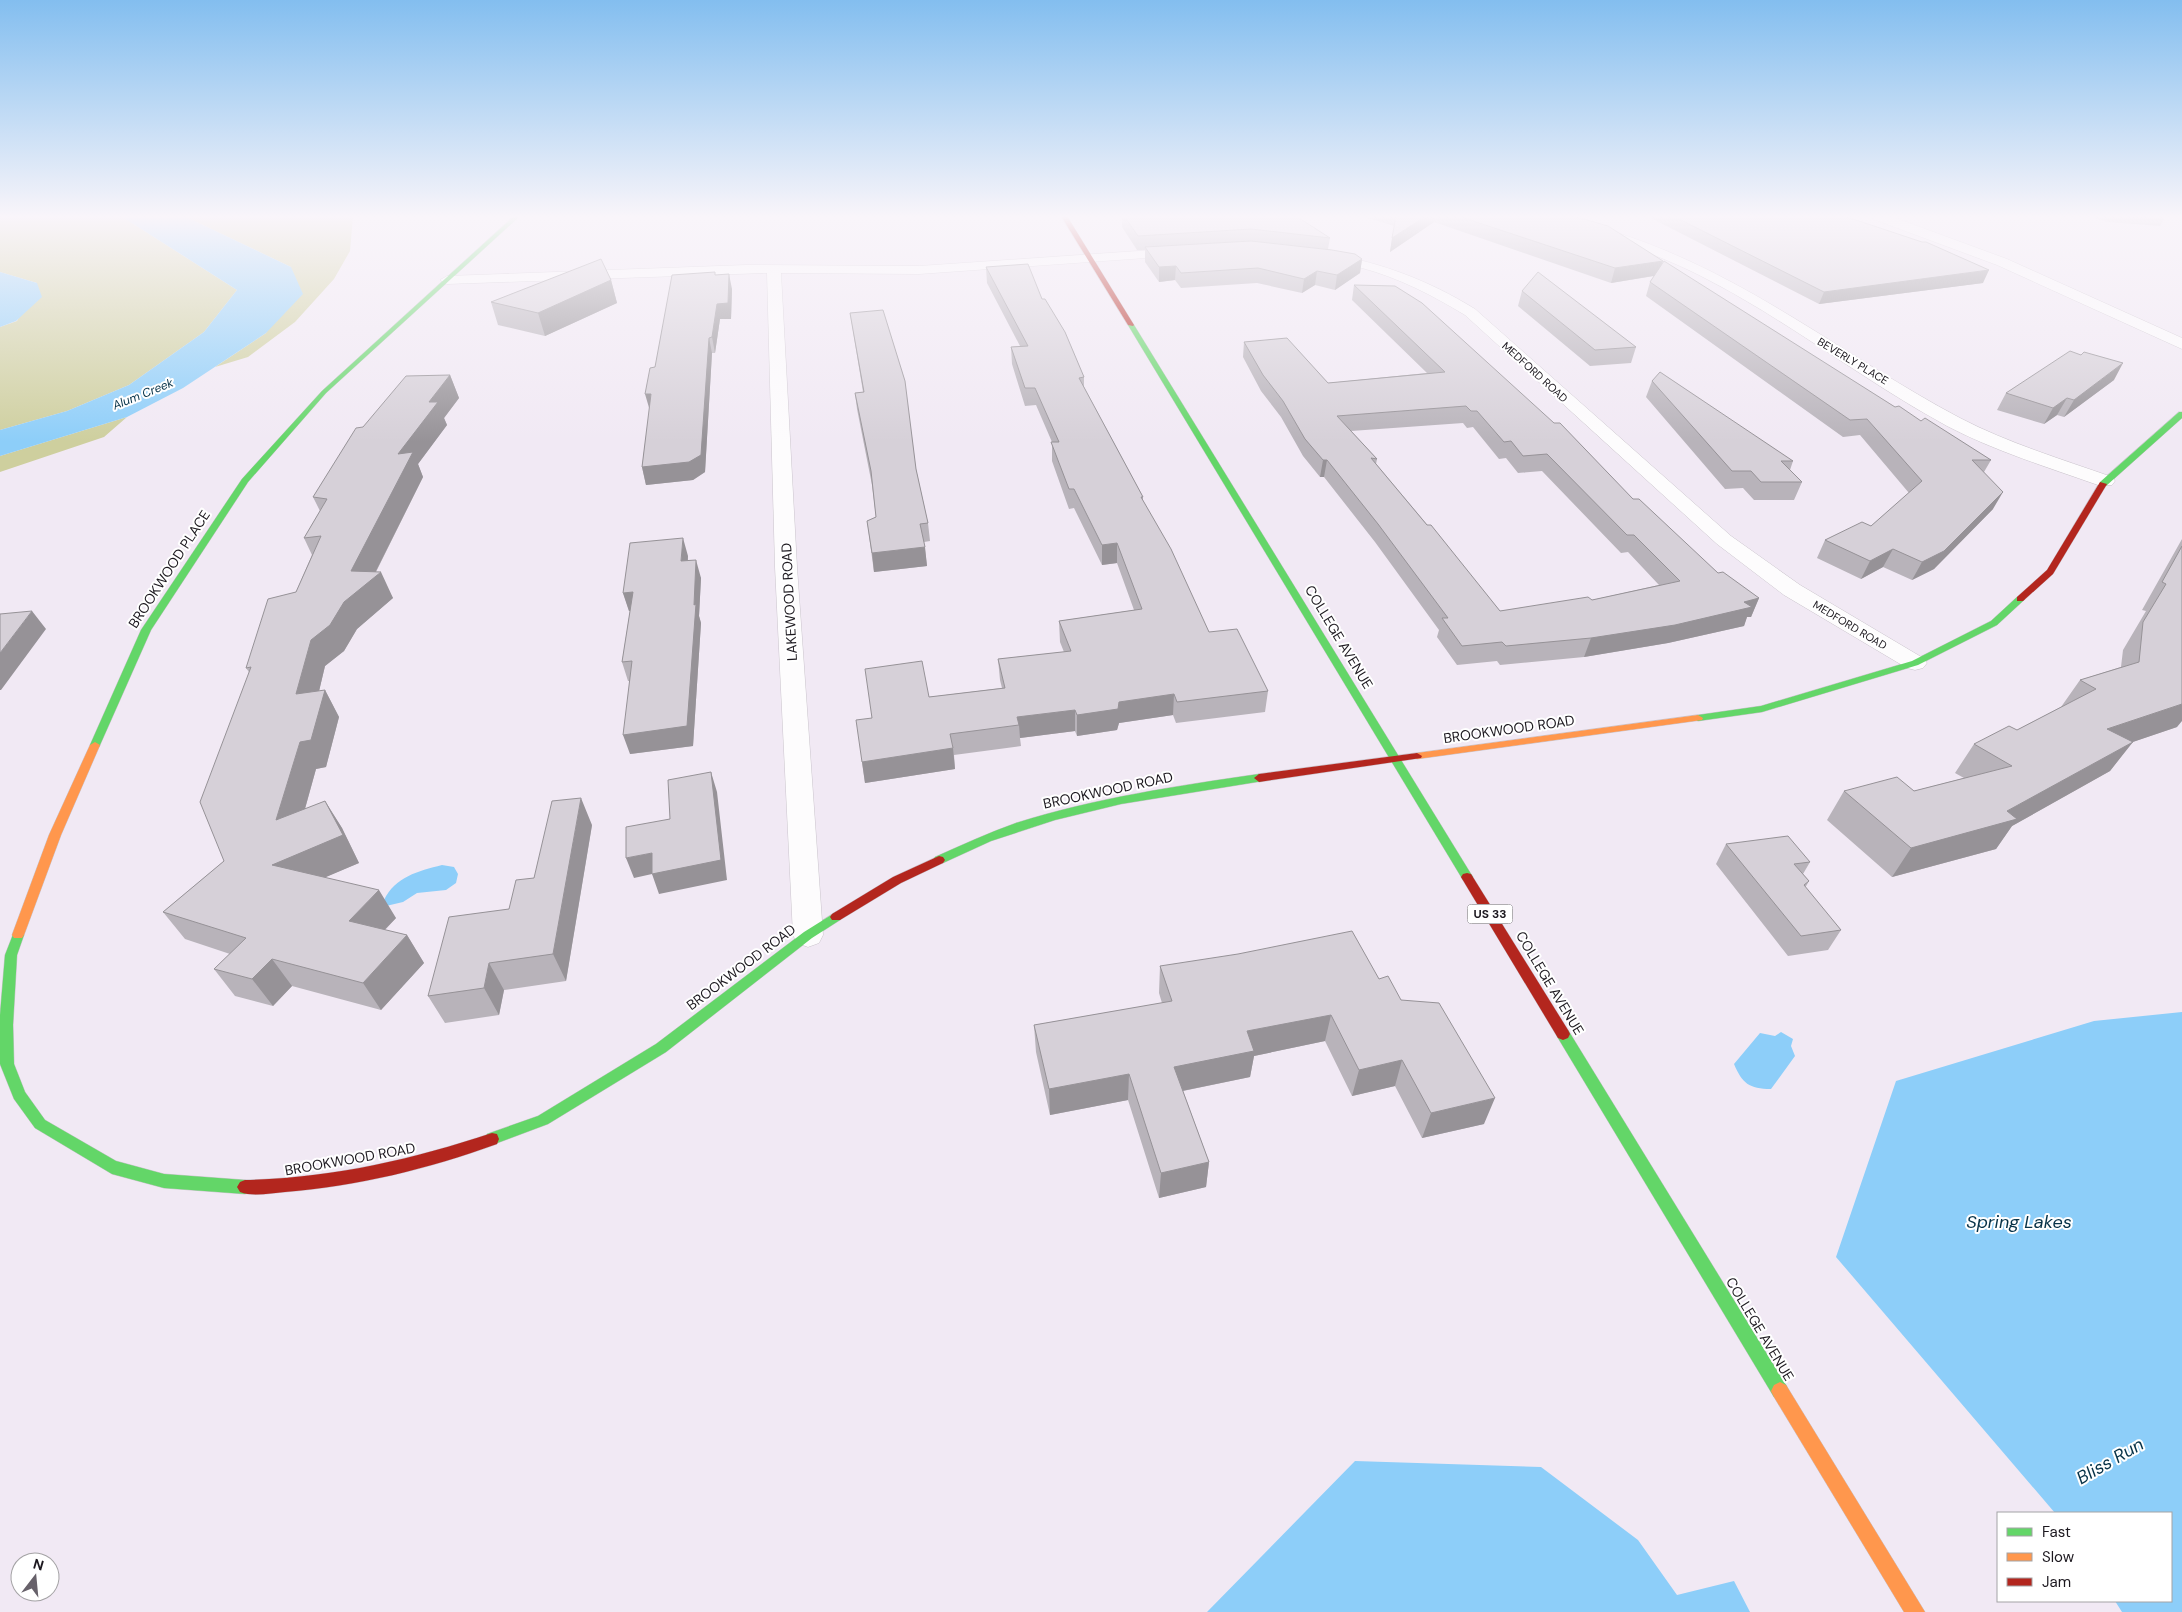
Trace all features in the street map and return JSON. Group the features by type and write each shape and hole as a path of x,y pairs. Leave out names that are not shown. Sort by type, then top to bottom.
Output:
{"street":[{"name":"BROOKWOOD PLACE","path":"7,1064 6,1025 11,955 55,835 146,630 245,480 324,392 381,338 435,291"},
{"name":"LAKEWOOD ROAD","path":"775,291 786,567 808,935"},
{"name":"COLLEGE AVENUE","path":"1110,291 1915,1612"},
{"name":"MEDFORD ROAD","path":"1434,291 1470,312 1724,540 1792,590 1915,663"},
{"name":"BEVERLY PLACE","path":"1739,291 1953,421 1998,444 2105,481"},
{"path":"2066,291 2182,344"},
{"name":"BROOKWOOD ROAD","path":"7,1064 19,1095 40,1124 112,1167 164,1181 222,1187 286,1187 404,1168 543,1120 661,1048 808,935 897,880 986,838 1060,814 1172,790 1762,709 1915,663 1994,623 2050,572 2105,481 2182,414"}],"green space":[{"path":"33,291 236,291 204,332 129,385 67,411 0,430 0,327 17,321"},
{"path":"282,291 323,291 295,322 248,357 215,367 266,333"},
{"path":"127,417 104,437 0,472 0,456"}],"water":[{"path":"0,291 40,291 42,297 16,321 0,327"},
{"name":"Alum Creek","path":"236,291 302,291 303,294 266,333 183,388 127,417 0,456 0,430 67,411 129,385 204,332"},
{"path":"442,865 454,867 458,874 456,883 446,890 417,893 403,902 386,906 384,900 401,880"},
{"name":"Spring Lakes","path":"2182,1012 2182,1612 2122,1612 2116,1602 2172,1602 2172,1512 2054,1512 1836,1257 1896,1081 2094,1021"},
{"path":"1781,1032 1793,1039 1791,1046 1795,1056 1771,1089 1757,1088 1747,1084 1740,1076 1734,1064 1760,1033 1775,1036"},
{"path":"1355,1461 1541,1467 1638,1540 1677,1595 1734,1581 1750,1612 1207,1612"}],"building":[{"path":"519,291 586,291 538,313 491,302"},
{"path":"669,291 728,291 728,303 717,304 712,337 709,338 701,455 689,462 642,467 651,394 645,394 650,368 655,367"},
{"path":"999,291 1039,291 1042,299 1045,299 1065,332 1084,377 1079,378 1143,497 1141,497 1171,549 1209,632 1237,629 1268,691 1177,702 1174,694 1119,702 1118,709 1077,715 1075,710 1017,717 1019,725 950,734 953,748 862,762 856,720 872,718 865,669 922,661 929,697 1005,688 998,659 1071,651 1059,621 1142,609 1117,543 1102,545 1074,489 1069,489 1051,442 1059,442 1035,388 1025,388 1011,347 1028,346"},
{"path":"1361,291 1403,291 1422,303 1554,423 1560,423 1633,499 1639,499 1718,573 1723,572 1759,598 1744,602 1752,607 1675,625 1591,638 1506,646 1502,642 1462,646 1442,618 1448,618 1378,524 1327,460 1323,460 1305,439 1283,401 1263,375 1244,342 1287,338 1328,383 1445,372","holes":["1466,406 1471,411 1477,411 1504,442 1511,441 1523,456 1547,454 1627,535 1634,535 1680,581 1592,600 1588,597 1500,611 1431,525 1427,525 1371,458 1377,459 1337,416"]},
{"path":"1522,291 1563,291 1636,347 1595,350"},
{"path":"1663,291 1712,291 1895,407 1899,406 1921,421 1925,418 1991,460 1972,460 2003,492 1944,551 1922,562 1893,549 1870,561 1825,540 1862,522 1871,526 1922,481 1867,419 1850,420"},
{"path":"883,310 905,381 916,469 928,523 920,524 925,547 872,553 867,521 876,517 871,471 855,393 864,392 850,313"},
{"path":"2070,351 2081,355 2084,352 2123,363 2074,400 2067,398 2053,408 2006,393"},
{"path":"1660,372 1793,461 1781,461 1802,482 1761,482 1751,471 1732,471 1652,381"},
{"path":"450,375 429,402 438,402 398,454 413,452 351,571 381,572 344,602 330,625 311,640 296,694 325,690 311,740 300,742 276,820 325,801 343,835 272,865 379,890 349,921 407,935 363,983 272,959 252,979 214,969 246,938 163,912 224,861 200,802 251,667 246,668 268,599 296,592 321,536 304,538 327,499 313,497 356,428 363,427 406,376"},
{"path":"683,538 681,561 696,560 694,605 696,604 687,726 623,735 632,661 622,662 633,592 623,593 630,543"},
{"path":"2182,546 2182,704 2107,729 2133,742 2007,811 2017,819 1911,848 1844,791 1897,777 1914,791 2012,766 1974,744 2009,726 2017,730 2096,689 2080,680 2139,662 2143,622 2166,584 2162,582"},
{"path":"32,611 0,653 0,614"},
{"path":"711,772 721,860 652,874 652,853 626,858 626,827 670,819 668,780"},
{"path":"581,798 553,954 489,963 484,988 428,996 449,917 509,909 516,880 534,878 552,801"},
{"path":"1788,836 1810,862 1794,864 1809,881 1804,885 1841,930 1801,936 1726,844"},
{"path":"1352,931 1379,979 1388,976 1401,1000 1439,1003 1495,1098 1431,1113 1402,1060 1359,1070 1331,1015 1247,1031 1254,1051 1174,1067 1209,1162 1161,1173 1129,1074 1049,1089 1034,1025 1172,1001 1160,966 1238,954"}],"traffic: fast":[{"path":"95,745 146,630 245,481 324,392 435,291"},
{"path":"1131,325 1467,877"},
{"path":"2103,484 2182,414"},
{"path":"1698,718 1762,709 1915,663 1994,623 2020,599"},
{"path":"939,860 987,838 1053,816 1121,800 1259,778"},
{"path":"492,1139 543,1120 661,1048 808,935 836,917"},
{"path":"18,935 11,955 6,1025 7,1064 19,1095 40,1124 112,1167 164,1181 245,1187"},
{"path":"1563,1034 1780,1391"}],"traffic: slow":[{"path":"1417,756 1698,718"},
{"path":"18,935 55,835 95,745"},
{"path":"1780,1391 1915,1612"}],"traffic: jam":[{"path":"1110,291 1131,325"},
{"path":"2020,599 2050,572 2103,484"},
{"path":"1259,778 1417,756"},
{"path":"836,917 897,880 939,860"},
{"path":"1467,877 1563,1034"},
{"path":"245,1187 308,1184 370,1174 432,1159 492,1139"}],"water label":[{"name":"Bliss Run","path":"2110,1461"}]}
